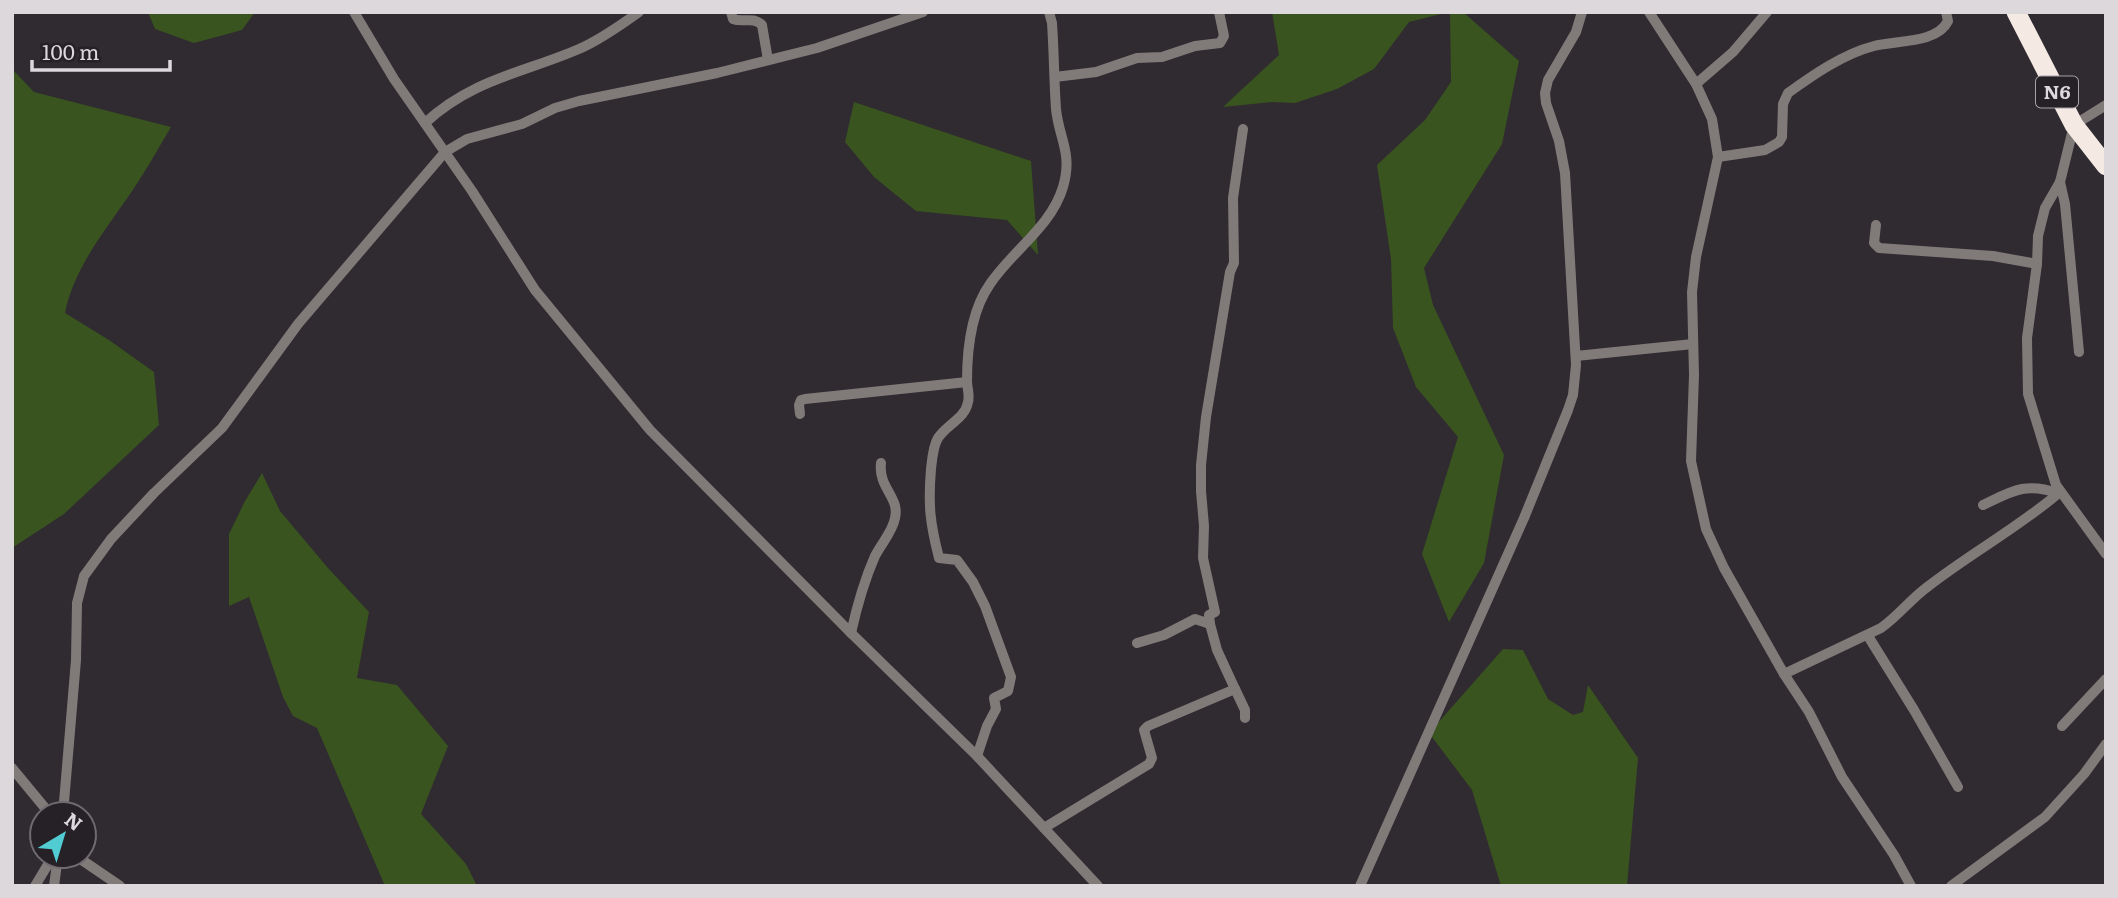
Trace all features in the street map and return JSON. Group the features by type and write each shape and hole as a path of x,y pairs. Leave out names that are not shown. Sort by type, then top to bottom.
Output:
{"highway":[{"name":"N6","path":"2016,12 2074,125 2106,166"}],"street":[{"path":"354,12 394,79 535,290 650,430 977,756 1098,886"},
{"path":"425,123 440,109 490,81 582,48 639,12"},
{"path":"731,12 733,19 755,20 762,25 768,60"},
{"path":"977,756 996,709 994,698 1008,691 1011,677 974,582 957,560 939,558 928,499 937,440 965,411 969,400 967,382 972,326 988,286 1051,213 1063,187 1067,158 1056,110 1049,12"},
{"path":"1055,77 1097,72 1136,58 1163,57 1195,46 1220,43 1224,36 1219,12"},
{"path":"1360,886 1497,579 1573,395 1576,356 1565,173 1545,93 1548,80 1576,32 1582,12"},
{"path":"1649,12 1696,84 1712,119 1718,157 1696,257 1692,292 1694,375 1691,461 1706,529 1724,568 1784,674 1809,712 1842,777 1894,855 1911,886"},
{"path":"1696,84 1728,58 1768,12"},
{"path":"1718,157 1773,147 1782,137 1783,104 1788,93 1851,54 1940,31 1948,21 1946,12"},
{"path":"64,800 76,660 77,603 85,576 104,548 154,493 222,428 306,314 445,152 467,139 522,124 555,108 817,48 919,13"},
{"path":"2106,105 2074,125 2060,182 2042,218 2027,338 2028,394 2050,472 2059,492 2106,554"},
{"path":"1243,129 1233,198 1234,263 1230,272 1206,417 1200,491 1204,526 1203,558 1215,612 1209,615 1210,624 1217,650 1245,710 1245,718"},
{"path":"2060,182 2065,204 2079,352"},
{"path":"1877,225 1874,243 1879,248 1993,256 2037,264"},
{"path":"1576,356 1693,344"},
{"path":"800,414 801,400 806,399 967,382"},
{"path":"851,633 861,590 881,542 896,517 895,503 879,476 881,463"},
{"path":"1983,505 2018,489 2036,488 2059,492"},
{"path":"1784,674 1868,636 1894,619 1927,587 2002,537 2059,492"},
{"path":"1138,643 1164,635 1195,620 1210,624"},
{"path":"1868,636 1958,787"},
{"path":"2062,726 2106,679"},
{"path":"1044,828 1149,764 1152,758 1144,736 1144,730 1148,726 1235,689"},
{"path":"1951,886 2045,817 2084,774 2106,744"},
{"path":"12,768 38,800"},
{"path":"35,886 46,870"},
{"path":"97,870 120,886"}],"green space":[{"path":"148,12 255,12 242,30 194,43 155,29"},
{"path":"1272,12 1449,12 1409,22 1374,69 1337,89 1295,103 1272,102 1223,107 1279,55"},
{"path":"1450,12 1463,12 1519,61 1502,144 1424,268 1433,305 1504,455 1484,563 1449,622 1422,554 1458,437 1416,387 1393,328 1391,259 1377,165 1425,120 1451,82"},
{"path":"12,69 34,92 171,127 85,261 65,313 154,372 159,425 64,514 12,548"},
{"path":"854,102 1031,161 1038,255 1007,220 916,211 874,177 845,142"},
{"path":"262,473 280,511 369,612 357,678 397,685 448,746 421,814 466,864 477,886 385,886 317,728 293,716 283,697 249,597 229,606 229,534"},
{"path":"1503,649 1523,650 1548,699 1573,715 1583,712 1588,685 1638,758 1627,886 1501,886 1472,790 1429,733"}]}
